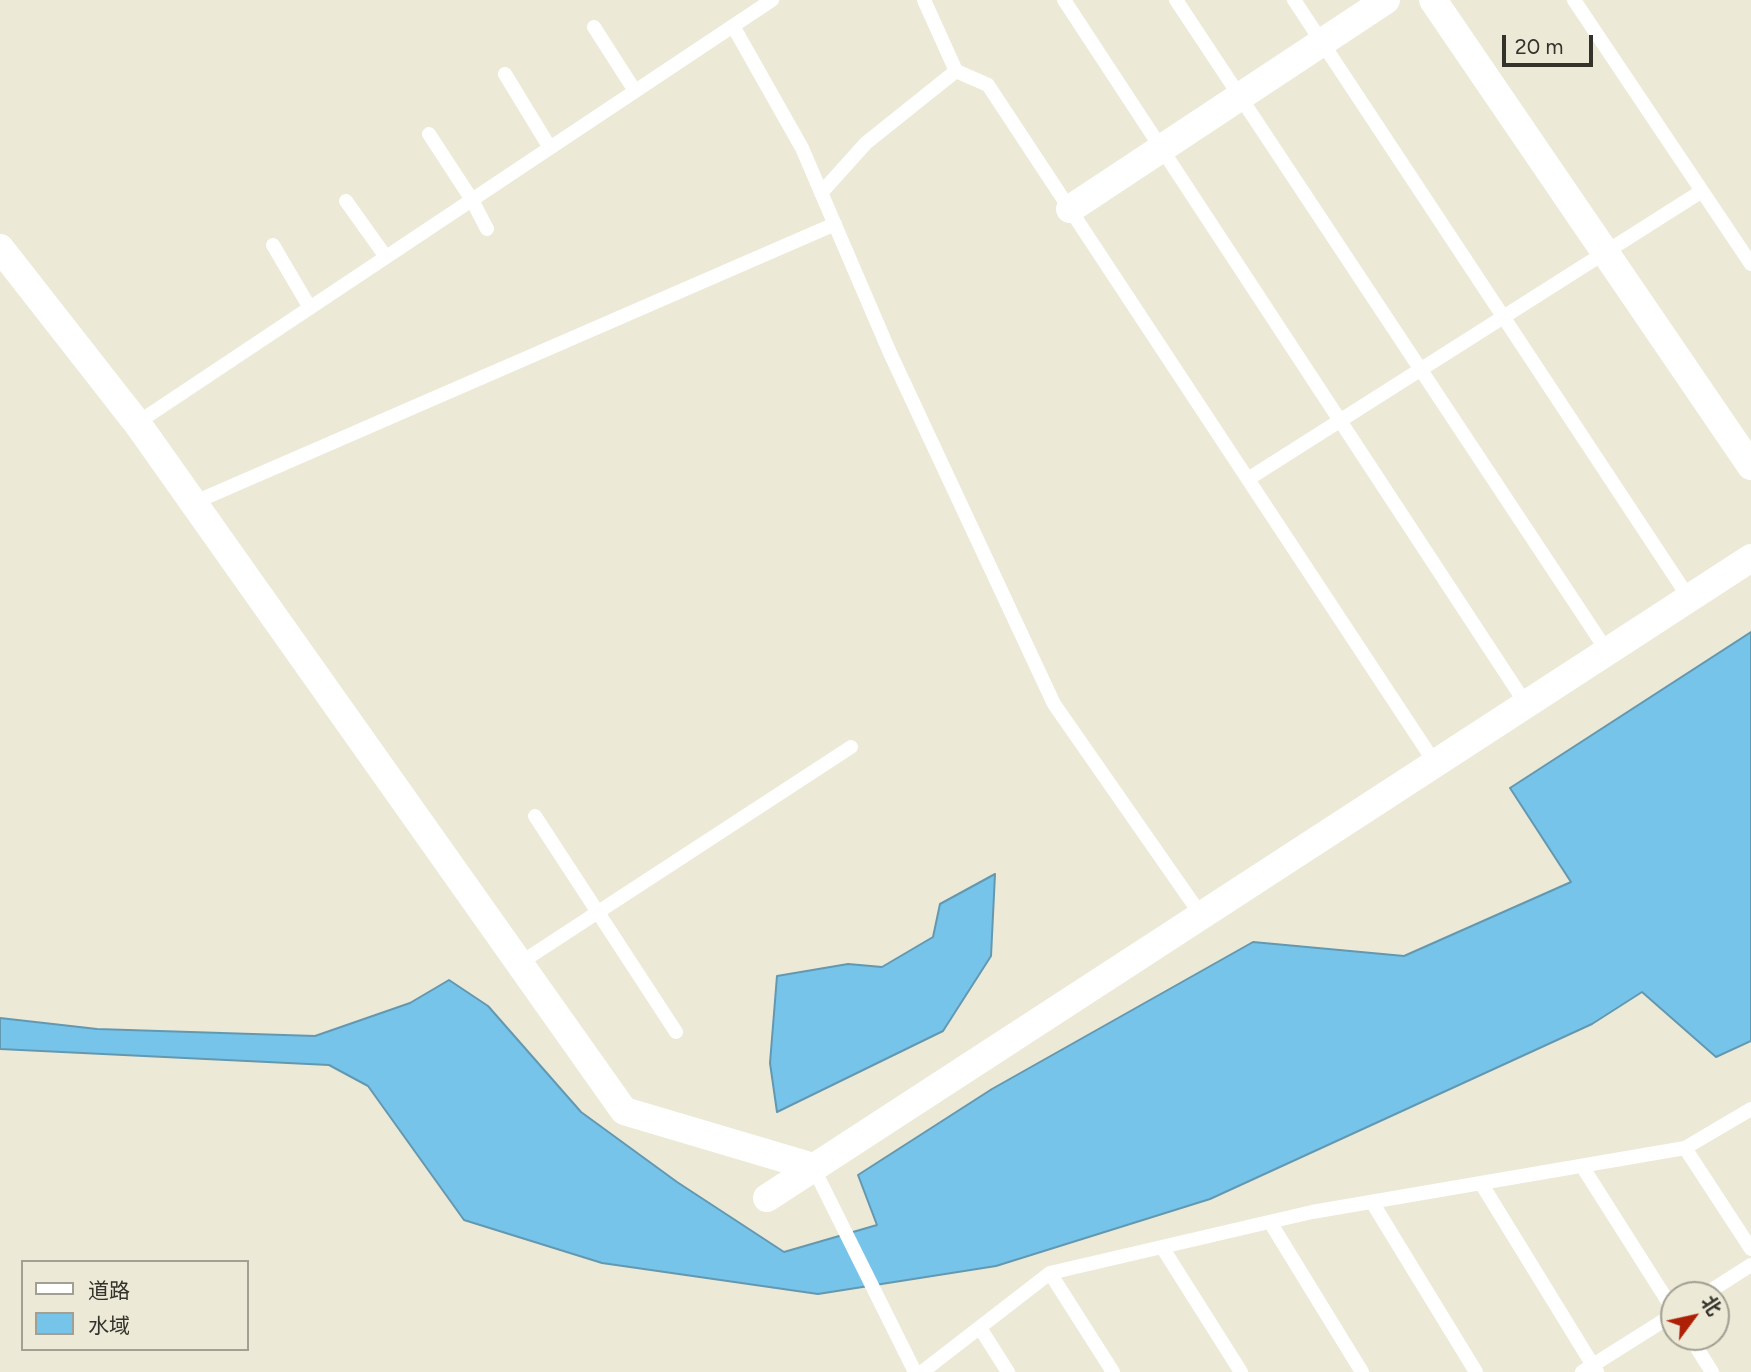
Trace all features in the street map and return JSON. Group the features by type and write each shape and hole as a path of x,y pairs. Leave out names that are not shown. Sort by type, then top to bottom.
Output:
{"street":[{"path":"1070,209 1386,0"},
{"path":"1433,0 1751,466"},
{"path":"0,248 137,423 624,1111 813,1167"},
{"path":"767,1198 1751,558"}],"lane":[{"path":"137,423 772,0"},
{"path":"924,0 956,71 988,85 1435,763"},
{"path":"1064,0 1526,704"},
{"path":"1176,0 1607,651"},
{"path":"1294,0 1689,598"},
{"path":"1574,0 1751,264"},
{"path":"733,26 802,148 890,353 1054,704 1201,915"},
{"path":"594,27 635,91"},
{"path":"821,193 866,143 956,71"},
{"path":"505,74 550,148"},
{"path":"429,134 472,200 487,229"},
{"path":"1248,479 1702,191"},
{"path":"346,201 386,257"},
{"path":"193,503 835,224"},
{"path":"273,245 310,307"},
{"path":"520,963 851,747"},
{"path":"535,816 676,1032"},
{"path":"922,1372 1050,1273 1270,1222 1685,1148 1751,1109"},
{"path":"1685,1148 1751,1250"},
{"path":"1582,1166 1660,1291"},
{"path":"813,1167 915,1372"},
{"path":"1481,1183 1591,1370 1660,1323"},
{"path":"1372,1202 1476,1372"},
{"path":"1270,1222 1362,1372"},
{"path":"1162,1247 1241,1372"},
{"path":"1726,1281 1751,1265"},
{"path":"1050,1273 1113,1372"},
{"path":"980,1328 1007,1372"},
{"path":"1699,1351 1712,1372"}],"water":[{"path":"1751,632 1751,1041 1716,1057 1642,992 1592,1024 1210,1199 996,1266 818,1294 602,1263 464,1220 368,1086 329,1065 0,1049 0,1018 97,1029 315,1036 410,1003 449,980 488,1006 581,1112 677,1182 784,1252 877,1225 858,1175 992,1089 1253,942 1404,956 1571,882 1510,788"},
{"path":"995,874 991,956 943,1031 777,1112 770,1063 777,976 848,964 882,967 933,937 940,904"}]}
